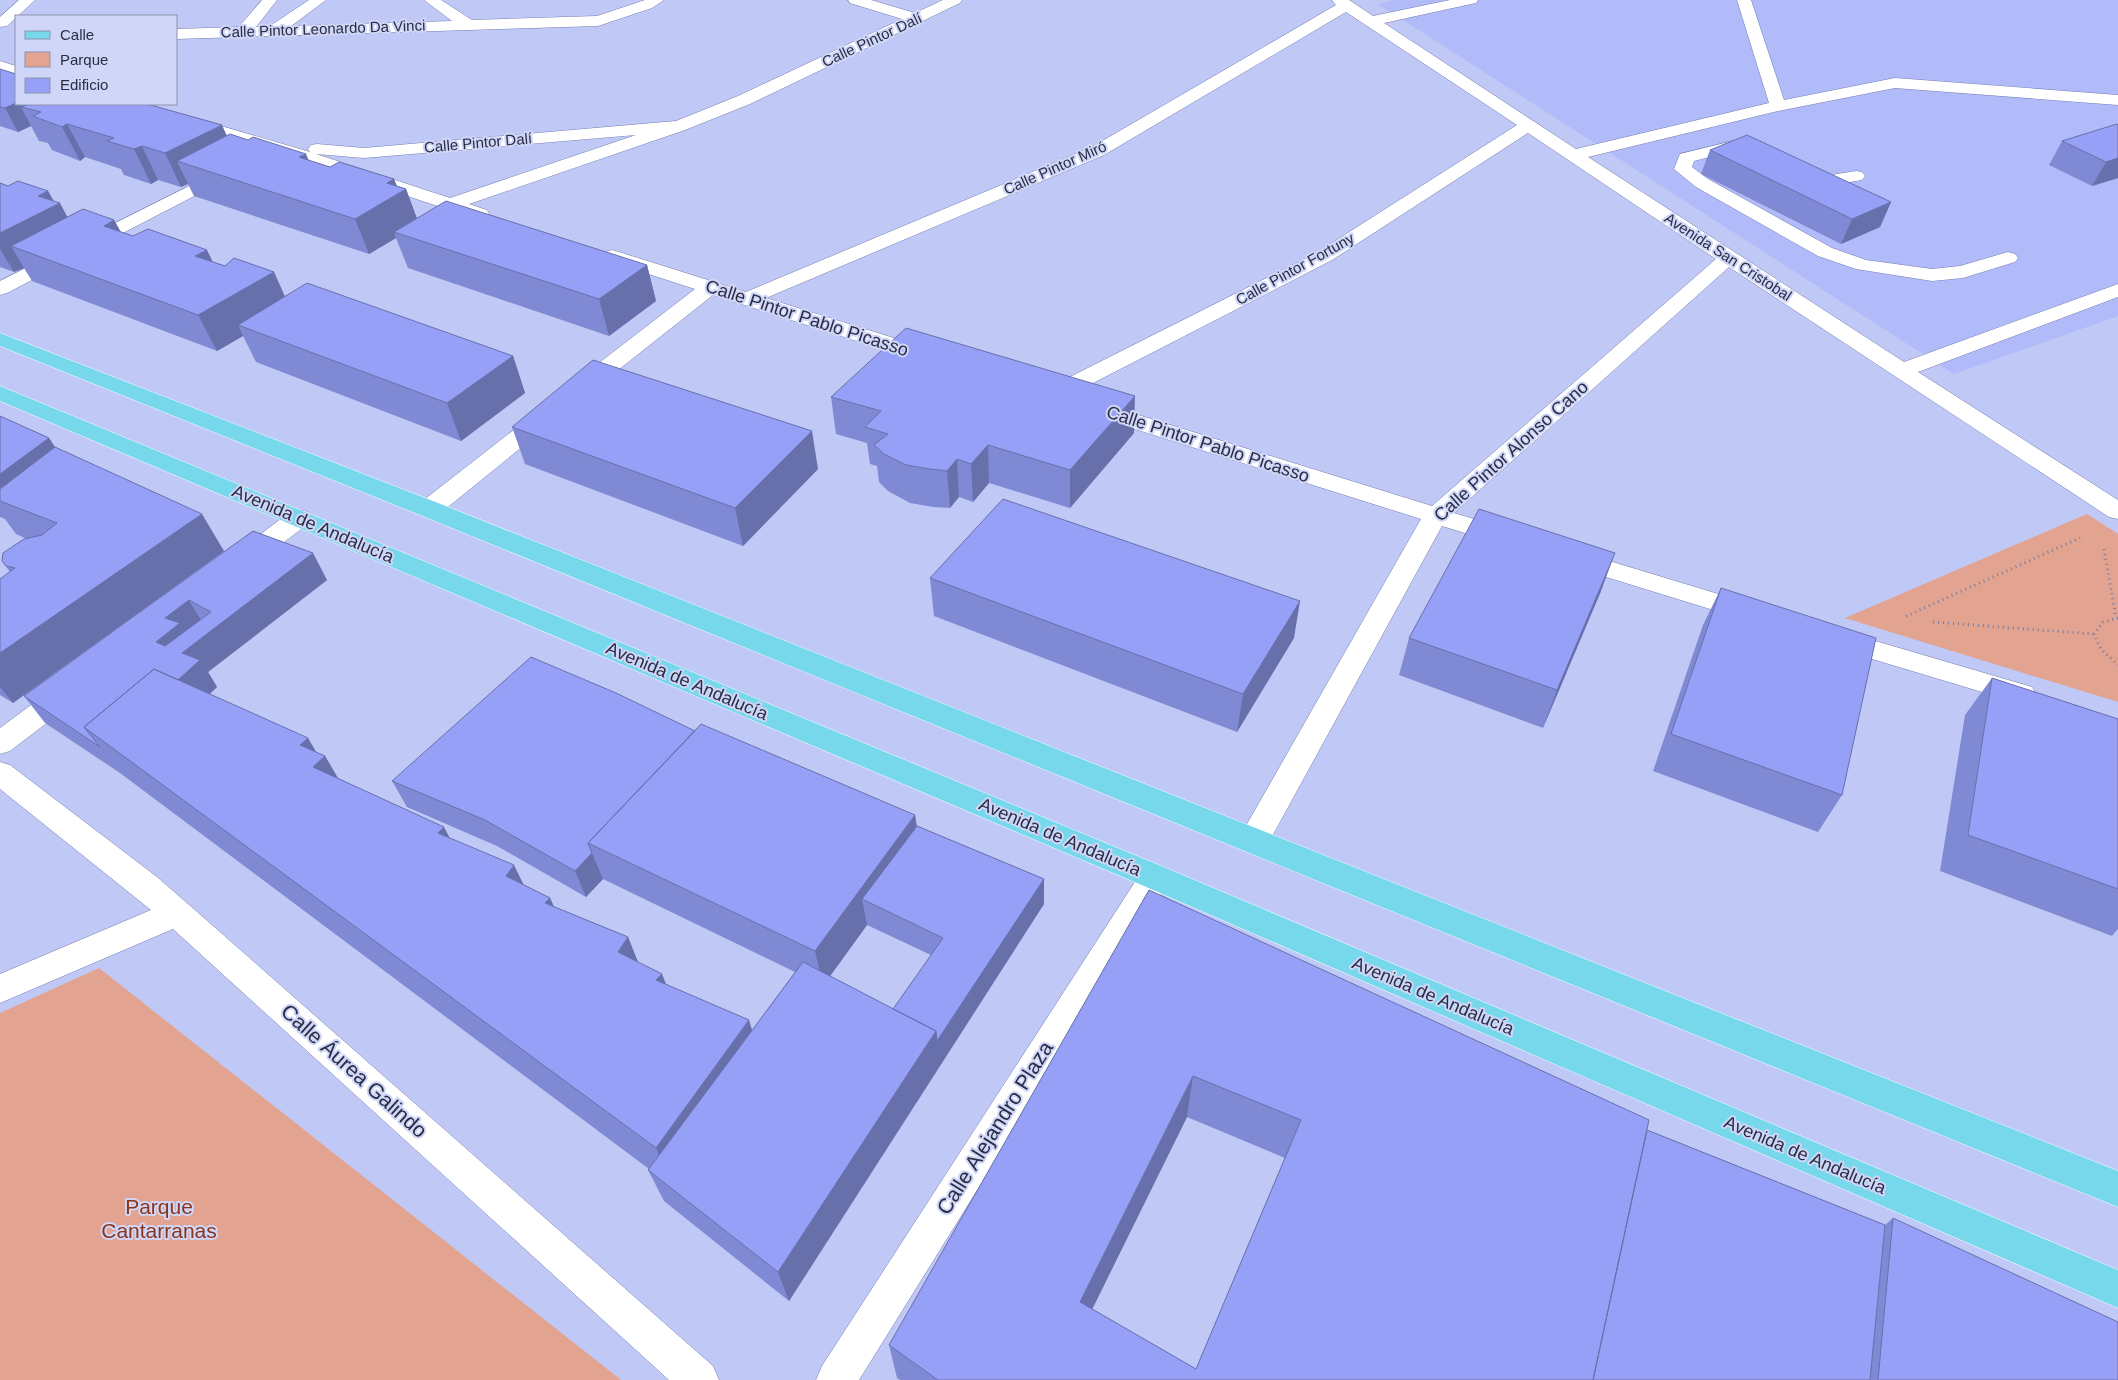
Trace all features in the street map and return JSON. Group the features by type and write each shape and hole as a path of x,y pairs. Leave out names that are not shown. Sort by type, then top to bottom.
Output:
{"main road":[{"path":"0,339 1254,840 2118,1189"},
{"name":"Avenida de Andalucía","path":"0,392 1154,877 2118,1289"}],"street":[{"path":"6,25 28,0"},
{"path":"245,30 270,0"},
{"path":"275,30 319,0"},
{"name":"Calle Pintor Leonardo Da Vinci","path":"431,0 469,24"},
{"name":"Calle Pintor Leonardo Da Vinci","path":"178,34 245,30 598,21 657,0"},
{"path":"855,0 917,18"},
{"name":"Calle Pintor Dalí","path":"451,204 679,126 744,100 955,0"},
{"path":"1372,21 1471,0"},
{"path":"1744,0 1778,106"},
{"name":"Avenida San Cristobal","path":"1343,2 1728,258 2118,511"},
{"name":"Calle Pintor Miró","path":"747,299 1098,151 1343,2"},
{"path":"1574,155 1778,106 1895,83 2118,100"},
{"path":"132,105 276,147 497,219"},
{"name":"Calle Pintor Dalí","path":"276,147 364,152 679,126"},
{"name":"Calle Pintor Fortuny","path":"1042,392 1326,256 1528,126"},
{"path":"1760,153 1732,146 1686,158 1682,169 1702,183 1825,252 1863,265 1932,275 1962,272 2008,258"},
{"path":"0,289 276,147"},
{"path":"1784,165 1807,176 1831,180 1856,176"},
{"name":"Calle Pintor Pablo Picasso","path":"589,248 947,362"},
{"name":"Calle Pintor Alonso Cano","path":"1254,840 1434,516 1728,258"},
{"path":"429,509 710,287"},
{"path":"1902,370 2118,290"},
{"name":"Calle Pintor Pablo Picasso","path":"1042,392 1528,544"},
{"path":"220,578 299,518"},
{"path":"1557,553 1773,619"},
{"path":"1820,633 2044,700"},
{"path":"0,743 86,678"},
{"name":"Calle Áurea Galindo","path":"0,773 146,886 699,1380"},
{"name":"Calle Alejandro Plaza","path":"836,1380 1154,877"},
{"path":"0,989 177,913"}],"path":[{"path":"1848,642 2083,536"},
{"path":"2104,546 2117,618 2103,621 2094,634 2100,650 2118,665"},
{"path":"1927,622 2094,634"}],"shaded area":[{"path":"1396,0 2118,0 2118,316 1954,374 1378,4"}],"green space":[{"path":"2087,514 2118,534 2118,702 1845,618"},
{"name":"Parque Cantarranas","path":"99,968 621,1380 0,1380 0,1013"}],"building":[{"path":"0,69 15,74 15,103 5,108 0,107"},
{"path":"26,105 151,105 222,125 165,153 142,146 134,149 107,141 114,138 67,124 62,127 33,116 41,112 21,107"},
{"path":"2117,124 2118,158 2106,162 2062,141"},
{"path":"230,134 248,140 253,137 306,154 299,157 330,167 339,162 394,179 387,183 406,189 355,219 177,161"},
{"path":"1747,135 1891,202 1852,219 1710,150"},
{"path":"18,181 48,191 38,196 60,203 0,233 0,183 8,186"},
{"path":"446,201 647,265 599,299 394,232"},
{"path":"83,209 114,220 104,226 133,236 148,229 207,250 195,256 225,266 234,258 274,272 198,315 11,246"},
{"path":"307,283 513,356 447,403 238,325"},
{"path":"906,328 1135,396 1070,470 988,445 971,464 957,459 947,471 906,465 884,454 874,445 888,434 865,427 881,411 831,397"},
{"path":"593,360 812,431 735,508 512,427"},
{"path":"0,416 49,438 0,474"},
{"path":"55,447 202,514 0,653 0,579 15,568 6,566 2,561 3,553 24,539 42,535 57,523 0,501 0,489"},
{"path":"1003,499 1300,601 1243,694 930,578"},
{"path":"1479,509 1615,553 1557,690 1409,638"},
{"path":"253,531 313,553 182,653 200,660 178,680 154,669 84,727 100,747 24,696","holes":["189,600 211,612 165,646 156,642 180,623 165,618"]},
{"path":"1721,588 1876,638 1842,795 1671,734"},
{"path":"531,657 616,693 695,731 588,843 592,853 575,871 485,820 392,781"},
{"path":"154,669 308,738 300,745 325,756 313,767 444,827 438,833 514,865 506,876 550,898 545,903 628,937 618,952 662,974 656,980 749,1020 656,1148 84,727"},
{"path":"1992,678 2118,719 2118,889 1968,835"},
{"path":"701,724 915,815 815,951 588,843"},
{"path":"917,826 1044,879 937,1041 936,1031 893,1009 943,938 862,899"},
{"path":"1149,890 1649,1120 1593,1380 938,1380 889,1345","holes":["1193,1076 1301,1120 1196,1369 1080,1302"]},
{"path":"803,962 936,1031 778,1272 648,1170"},
{"path":"1647,1130 1885,1225 1870,1380 1593,1380"},
{"path":"1893,1218 2118,1322 2118,1380 1878,1380"}]}
